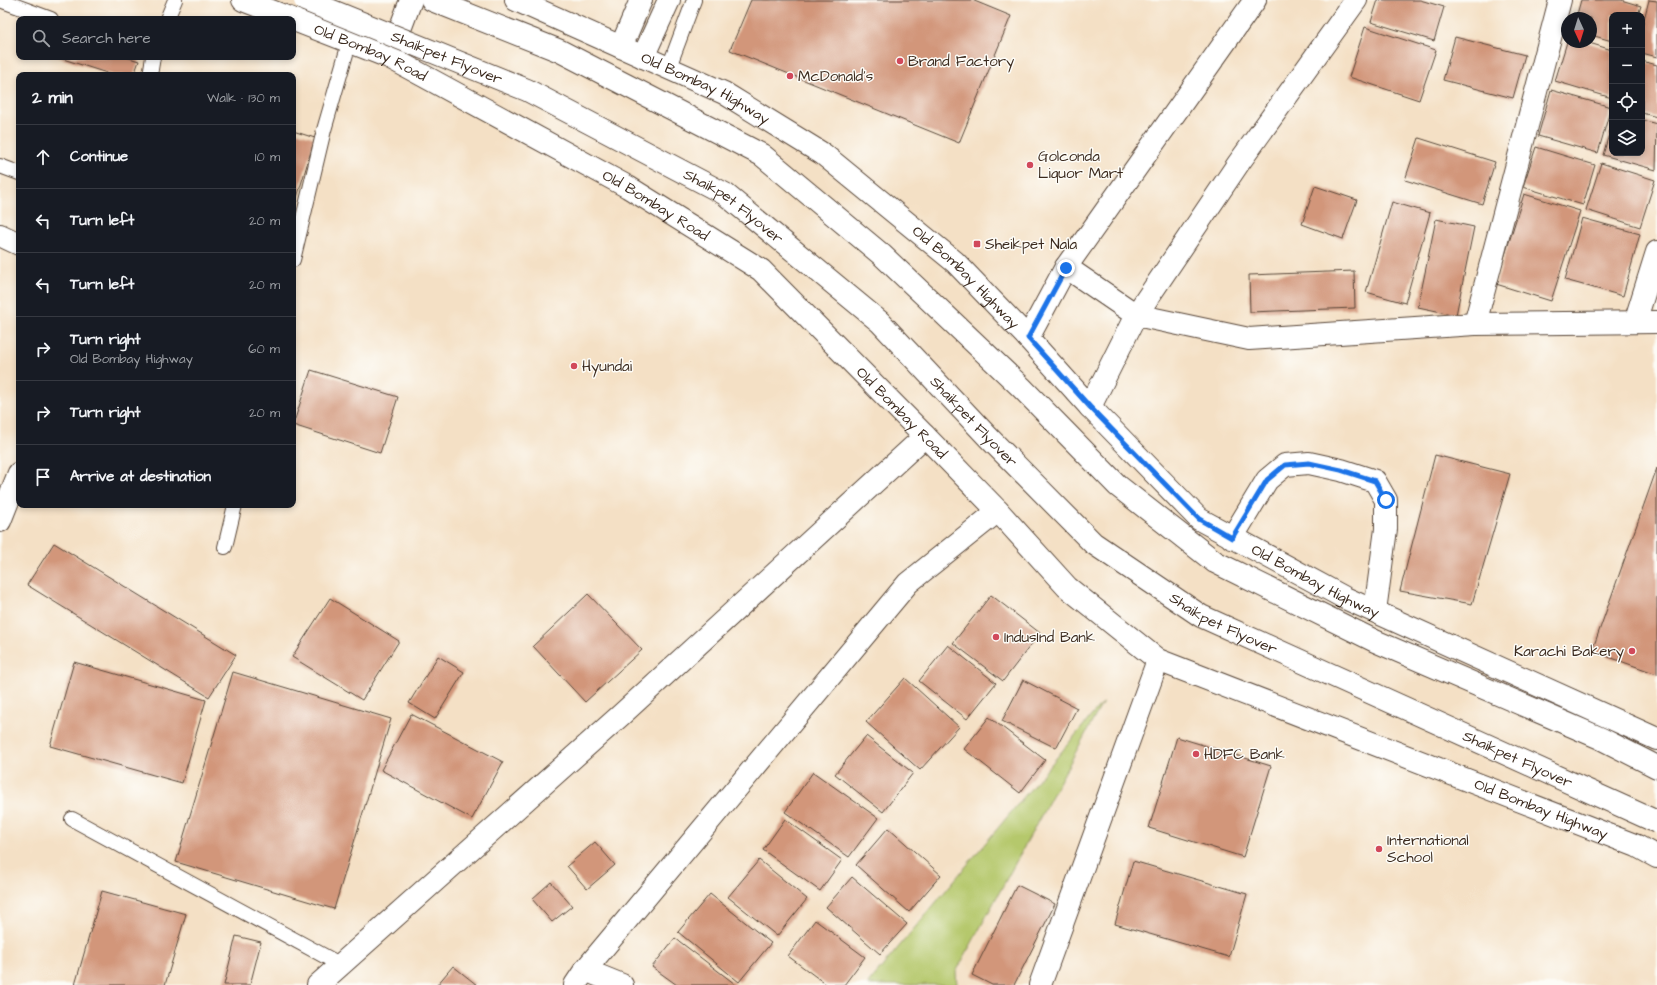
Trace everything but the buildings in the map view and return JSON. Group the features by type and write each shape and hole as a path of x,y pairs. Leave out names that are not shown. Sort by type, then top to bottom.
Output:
{"main road":[{"name":"Old Bombay Road","path":"243,0 286,16"},
{"name":"Shaikpet Flyover","path":"305,0 527,90 725,194 880,322 988,437 1093,543 1201,616 1657,822"},
{"path":"389,57 411,0"},
{"path":"432,0 560,51 762,155 882,255 1021,387 1118,486 1215,562 1375,641 1600,738 1657,767"},
{"name":"Old Bombay Highway","path":"516,0 643,57 669,67 724,93 823,154 955,262 1028,338 1090,407 1199,519 1346,598 1657,739"},
{"path":"621,47 641,0"},
{"path":"643,57 669,0"},
{"path":"1028,338 1066,268 1256,0"},
{"path":"1090,407 1136,315 1238,164 1356,0"},
{"path":"1475,324 1560,0"},
{"name":"Old Bombay Road","path":"296,20 350,40 389,57 628,187 761,270 998,511"},
{"path":"0,235 16,243"},
{"path":"1635,322 1657,252"},
{"path":"1066,268 1136,315 1248,339 1475,324 1657,322"},
{"path":"318,985 621,715 925,436"},
{"path":"1232,538 1267,480 1285,465 1309,463 1341,470 1375,481 1386,500 1386,529 1376,611"},
{"path":"0,521 16,481"},
{"path":"622,985 580,977 908,583 998,511"},
{"name":"Old Bombay Highway","path":"998,511 1067,587 1158,660 1637,846 1657,857"},
{"path":"1040,985 1158,660"}],"lane":[{"path":"0,0 43,16"},
{"path":"168,16 175,0"},
{"path":"669,67 694,0"},
{"path":"296,247 324,130 350,40"},
{"path":"150,72 152,60"},
{"path":"0,166 16,172"},
{"path":"225,547 234,508"},
{"path":"72,819 341,965"}],"green space":[{"path":"1103,702 956,972 957,985 867,985"}],"place":[{"name":"Brand Factory","path":"900,61"},
{"name":"McDonald's","path":"790,76"},
{"name":"Golconda Liquor Mart","path":"1030,165"},
{"name":"Sheikpet Nala","path":"977,244"},
{"name":"Hyundai","path":"574,366"},
{"name":"IndusInd Bank","path":"996,637"},
{"name":"Karachi Bakery","path":"1632,651"},
{"name":"HDFC Bank","path":"1196,754"},
{"name":"International School","path":"1379,849"}],"route":[{"path":"1066,268 1028,338 1090,407 1199,519 1232,538 1267,480 1285,465 1309,463 1341,470 1375,481 1386,500"}]}
